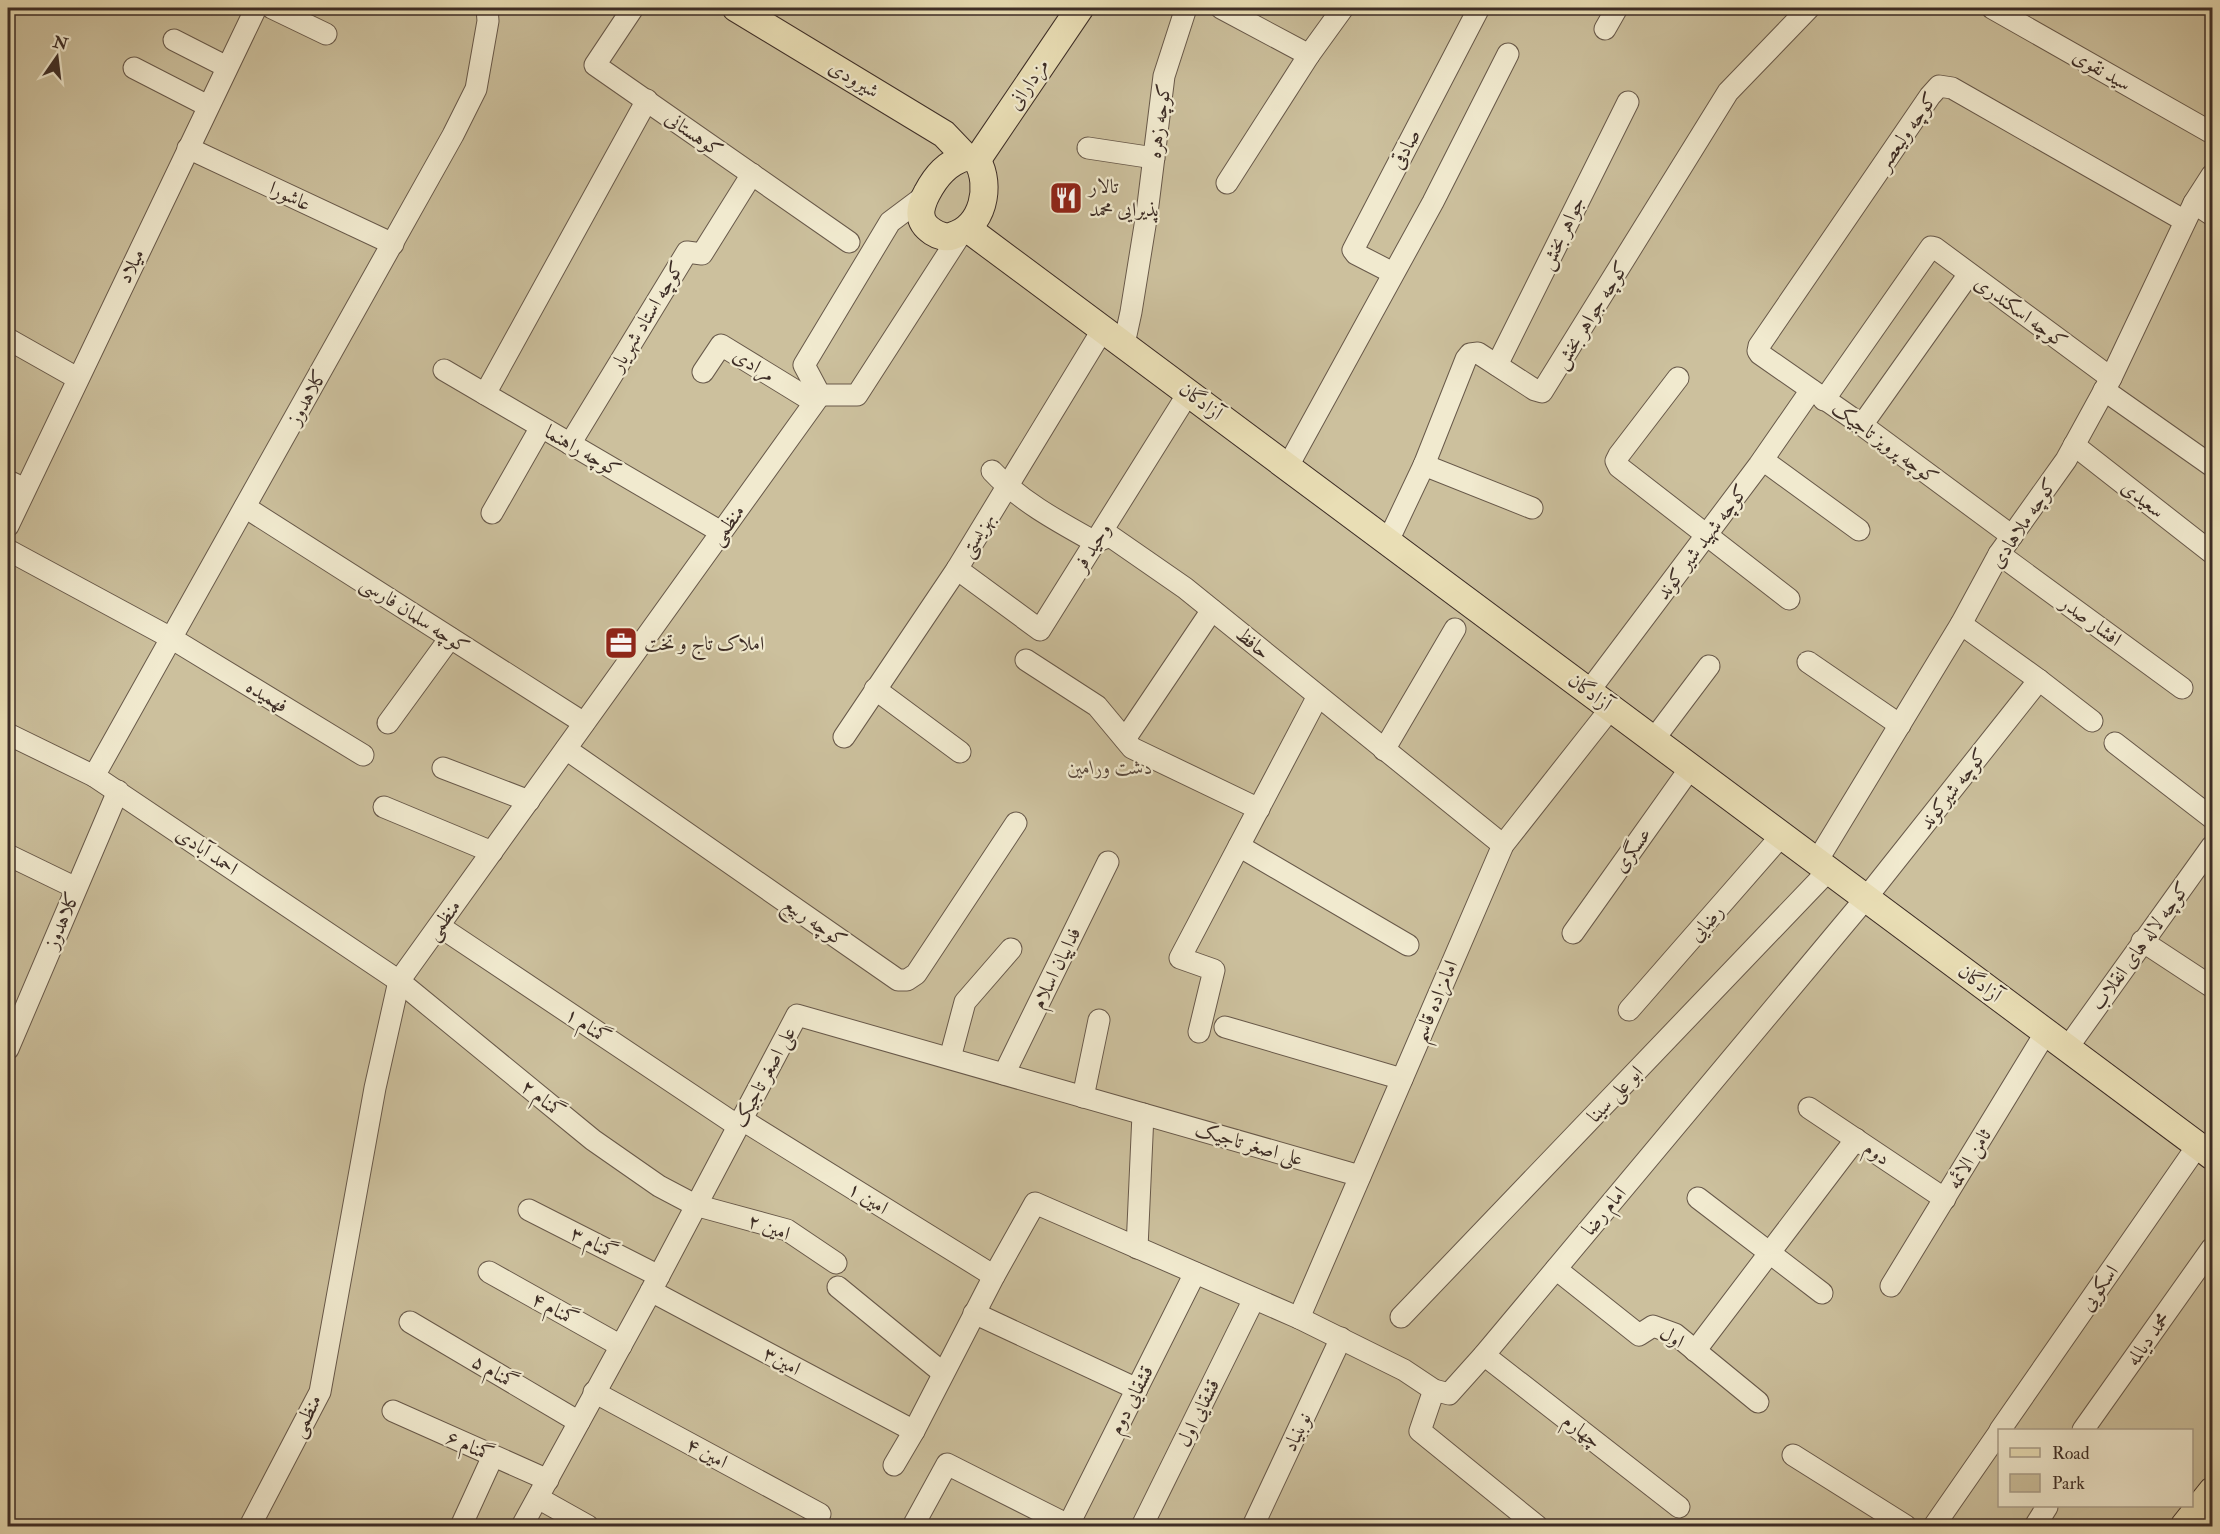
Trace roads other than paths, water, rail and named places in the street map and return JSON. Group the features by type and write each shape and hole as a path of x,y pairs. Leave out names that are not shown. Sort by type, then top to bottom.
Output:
{"main road":[{"name":"شیرودی","path":"736,8 944,134 972,159"},
{"name":"مزدارانی","path":"972,159 1080,8"},
{"path":"972,159 983,172 985,186 982,202 965,230 950,237 931,231 924,224 921,215 926,195 942,171 954,161 972,159"},
{"name":"آزادگان","path":"965,230 1189,392 2205,1151"},
{"path":"2184,1527 2212,1491"}],"street":[{"name":"میلاد","path":"8,525 16,485 77,378 256,8"},
{"path":"272,8 326,34"},
{"name":"کلاهدوز","path":"94,776 453,135 476,89 488,21 488,8"},
{"name":"کوهستانی","path":"633,8 595,64 849,242"},
{"name":"کوچه زهره","path":"1113,336 1133,301 1164,76 1186,8"},
{"path":"1221,8 1309,55"},
{"path":"1227,183 1342,8"},
{"name":"صادقی","path":"1393,273 1356,254 1353,250 1479,8"},
{"path":"1605,29 1617,8"},
{"name":"کوچه جواهر بخش","path":"1388,541 1424,465 1466,359 1470,354 1478,353 1534,390 1542,392 1728,92 1809,8"},
{"name":"سید نقوی","path":"1992,8 2212,133"},
{"path":"174,40 227,67"},
{"path":"1288,466 1433,202 1508,54"},
{"path":"134,68 208,106"},
{"name":"کوچه ولیعصر","path":"1758,351 1923,105 1939,86 1952,88 2190,212"},
{"path":"485,394 647,100"},
{"name":"جواهر بخش","path":"1497,365 1628,102"},
{"name":"عاشورا","path":"188,148 393,244"},
{"path":"1088,148 1154,158"},
{"name":"کوچه استاد شهریار","path":"570,444 687,252 702,254 752,174"},
{"name":"کوچه ملاهادی","path":"1823,866 1899,725 1961,624 1999,554 2066,460 2107,384 2190,212 2212,176"},
{"path":"926,195 890,222 804,365 817,399 857,395 965,230"},
{"path":"2190,212 2212,215"},
{"name":"کوچه اسکندری","path":"1931,247 1969,274 2212,466"},
{"name":"کوچه شهید شیر کوند","path":"1589,691 1763,460 1817,395 1931,247"},
{"path":"1862,425 1969,274"},
{"name":"بهزیستی","path":"843,737 875,689 964,575 1007,487 1113,336"},
{"path":"8,339 77,378"},
{"name":"مرادی","path":"703,372 721,345 817,399"},
{"name":"کوچه پرویز تاجیک","path":"1758,351 2012,536"},
{"name":"کوچه راهنما","path":"444,370 721,532"},
{"path":"1678,378 1616,461 1619,467 1789,599"},
{"name":"وحید فر","path":"964,575 1040,630 1189,392"},
{"name":"منظمی","path":"250,1527 320,1392 375,1089 399,981 817,399"},
{"path":"492,513 541,427"},
{"name":"سعیدی","path":"2074,445 2212,553"},
{"path":"1763,460 1859,530"},
{"path":"1424,465 1532,508"},
{"name":"حافظ","path":"992,471 1007,487 1056,520 1095,542 1110,536 1185,588 1503,845"},
{"name":"کوچه سلمان فارسی","path":"245,507 585,723"},
{"name":"فهمیده","path":"8,550 171,638 363,755"},
{"name":"افشار صدر","path":"1999,554 2182,688"},
{"path":"1125,739 1212,610"},
{"path":"1961,624 2092,721"},
{"path":"1384,750 1455,629"},
{"path":"388,723 450,638"},
{"path":"1026,660 1097,706 1132,748 1259,809"},
{"path":"1808,662 1899,725"},
{"path":"1654,740 1709,666"},
{"name":"کوچه شیرکوند","path":"1866,898 2039,680"},
{"path":"875,689 960,752"},
{"path":"1199,1032 1214,970 1179,958 1318,696"},
{"name":"امامزاده قاسم","path":"1299,1318 1503,845 1611,708"},
{"name":"احمد آبادی","path":"8,734 94,776 118,791 399,981"},
{"path":"2115,743 2212,818"},
{"name":"کوچه ربیع","path":"566,749 898,980 907,980 916,974 1016,823"},
{"name":"عسگری","path":"1573,933 1691,767"},
{"path":"443,768 529,801"},
{"name":"کلاهدوز","path":"8,1049 13,1021 76,888 118,791"},
{"path":"384,807 492,852"},
{"name":"رضایی","path":"1629,1010 1782,835"},
{"path":"1239,846 1408,945"},
{"name":"کوچه لاله های انقلاب","path":"2057,1040 2142,941 2212,846"},
{"path":"8,855 76,888"},
{"name":"فداییان اسلام","path":"1004,1074 1108,862"},
{"name":"ابو علی سینا","path":"1401,1317 1823,866"},
{"name":"امام رضا","path":"1434,1390 1449,1394 1484,1355 1866,898"},
{"name":"گمنام ۱","path":"439,926 740,1122"},
{"path":"2142,941 2212,987"},
{"path":"950,1058 965,1002 1011,949"},
{"name":"گمنام ۲","path":"399,981 593,1140 659,1186 695,1205"},
{"name":"علی اصغر تاجیک","path":"522,1527 655,1284 797,1015 1360,1176"},
{"path":"1083,1097 1099,1020"},
{"path":"1225,1027 1402,1079"},
{"name":"ثامن الائمه","path":"1891,1286 1945,1199 2057,1040"},
{"name":"دوم","path":"1809,1108 1945,1199"},
{"path":"1137,1248 1143,1114"},
{"name":"امین ۱","path":"740,1122 994,1276"},
{"path":"1695,1351 1856,1139"},
{"name":"اسکویی","path":"2001,1429 2205,1151"},
{"path":"1698,1198 1822,1293"},
{"path":"894,1465 1035,1203 1299,1318 1404,1370 1434,1390 1420,1431 1537,1527"},
{"name":"امین ۲","path":"695,1205 787,1230 836,1263"},
{"name":"گمنام ۳","path":"529,1210 655,1284"},
{"name":"محمد دیالمه","path":"2084,1429 2212,1248"},
{"name":"اول","path":"1556,1269 1639,1335 1653,1326 1675,1334 1758,1402"},
{"name":"گمنام ۴","path":"489,1272 621,1346"},
{"name":"قشقایی دوم","path":"1068,1526 1195,1273"},
{"name":"امین۳","path":"655,1284 914,1431"},
{"path":"838,1287 943,1373"},
{"name":"قشقایی اول","path":"1142,1527 1254,1299"},
{"path":"974,1313 1137,1389"},
{"name":"گمنام ۵","path":"410,1322 579,1422"},
{"name":"نوبنیاد","path":"1253,1527 1341,1338"},
{"name":"چهارم","path":"1484,1355 1679,1507"},
{"name":"امین ۴","path":"594,1392 820,1514"},
{"name":"گمنام ۶","path":"393,1411 493,1456 543,1489 588,1527"},
{"name":"اسکویی","path":"1934,1527 1998,1434"},
{"path":"1793,1455 1906,1527"},
{"path":"461,1527 493,1456"},
{"path":"913,1527 947,1464 1068,1526"},
{"path":"2035,1527 2048,1507"}],"place":[{"name":"تالار پذیرایی محمد","path":"1066,198"},
{"name":"املاک تاج و تخت","path":"621,643"}],"park label":[{"name":"دشت ورامین","path":"1110,767"}]}
